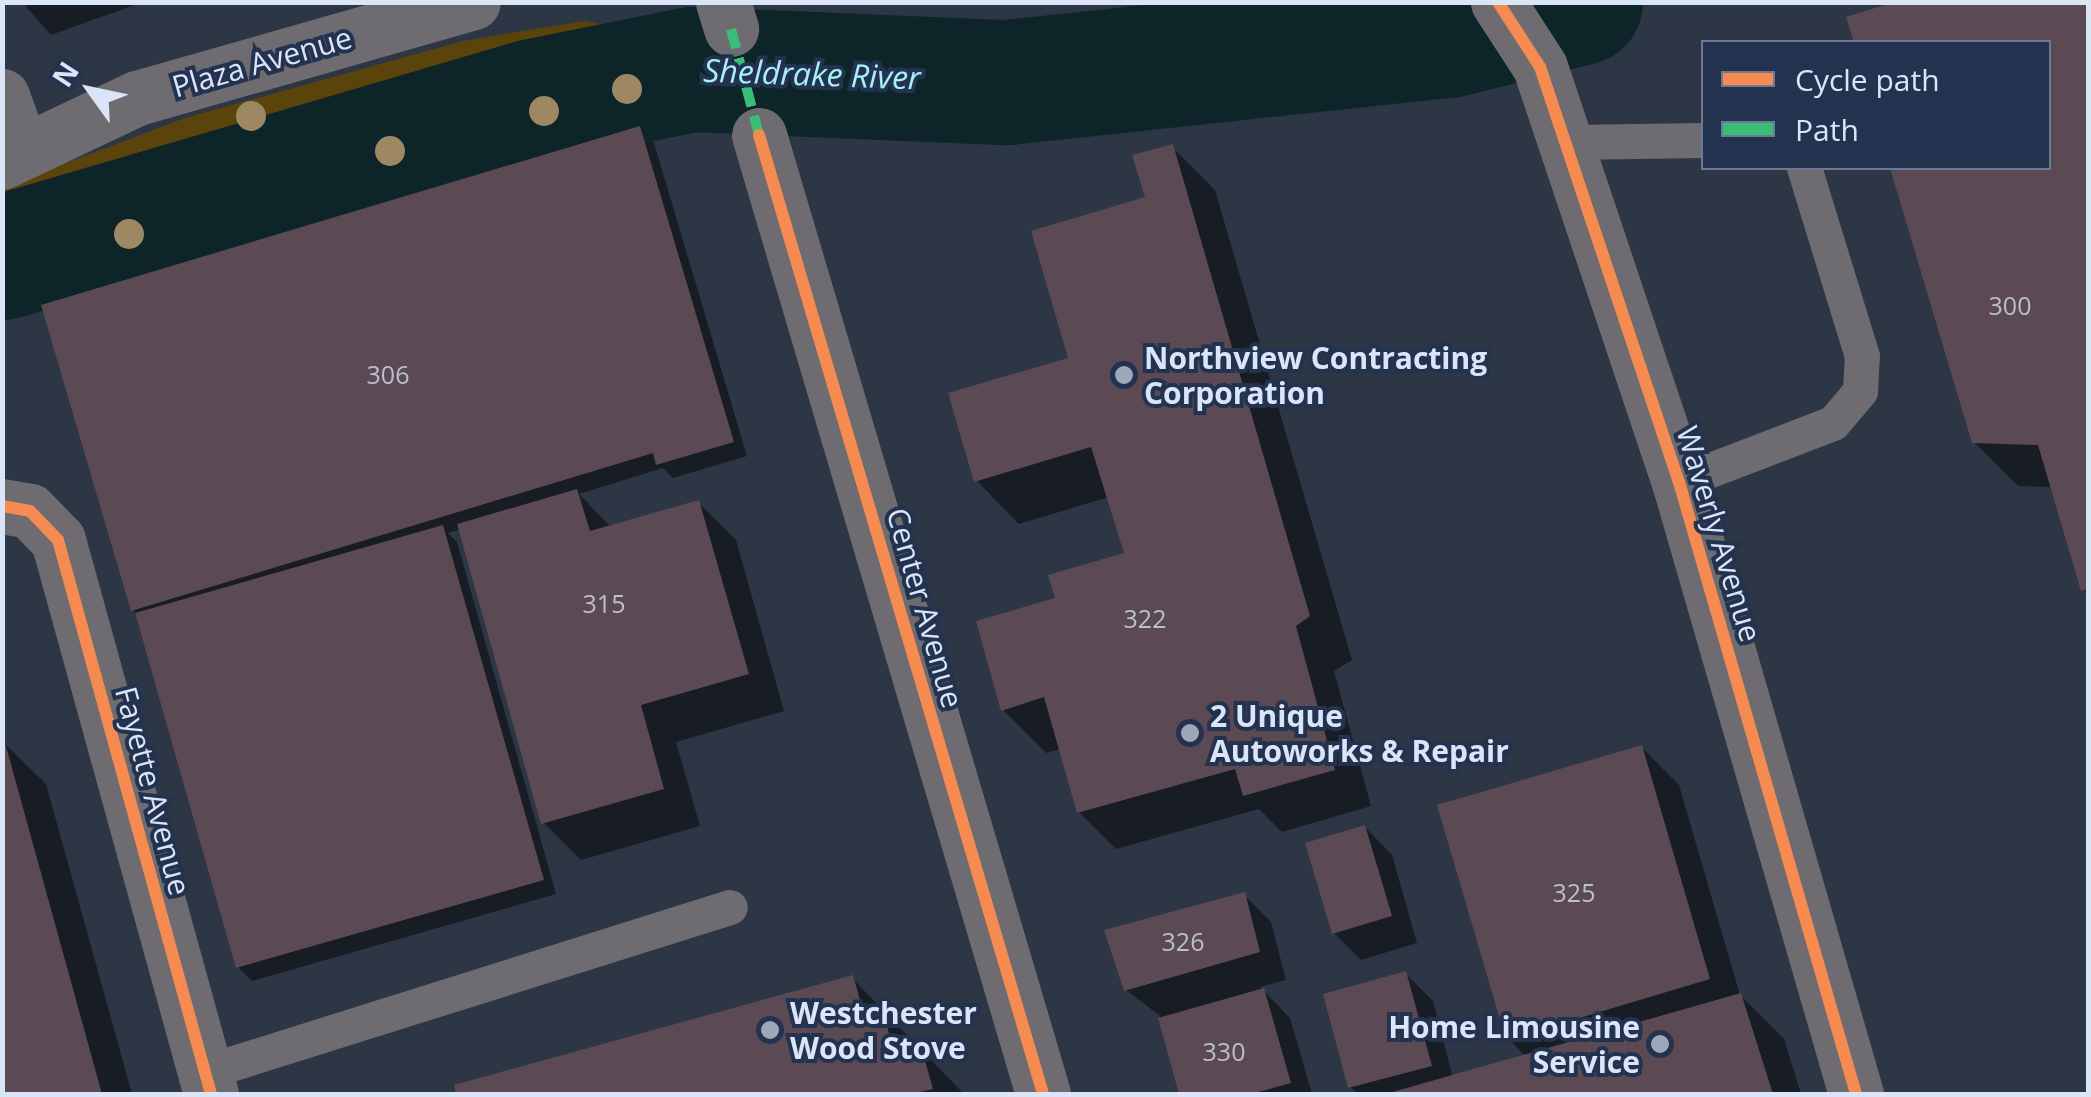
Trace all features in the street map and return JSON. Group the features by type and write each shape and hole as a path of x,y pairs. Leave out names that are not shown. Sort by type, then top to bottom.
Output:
{"street":[{"name":"Plaza Avenue","path":"12,157 138,98 473,2"},
{"name":"Waverly Avenue","path":"1498,2 1540,67 1567,142 1678,482 1856,1094"},
{"path":"2,96 12,157"},
{"name":"Center Avenue","path":"759,135 1044,1094"},
{"name":"Fayette Avenue","path":"16,509 58,540 208,1084"}],"lane":[{"path":"1567,142 1701,140"},
{"path":"1678,482 1832,423 1860,391 1862,356 1805,170"},
{"path":"208,1084 730,906"}],"shaded area":[{"path":"585,21 641,32 683,62 734,130 641,100 29,276 3,295 3,187 185,118 463,41"}],"building":[{"path":"1894,2 2088,2 2088,588 2081,591 2038,445 1972,443 1891,170 2051,170 2051,40 1853,40 1846,17"},
{"path":"640,126 734,442 656,465 653,453 131,611 41,305"},
{"path":"1173,144 1310,616 1296,626 1335,770 1243,796 1235,769 1077,813 1044,697 1001,711 976,621 1055,598 1048,575 1124,553 1091,447 974,482 948,393 1068,358 1031,231 1145,197 1132,155"},
{"path":"577,489 590,531 699,500 749,674 641,705 664,789 541,824 457,524"},
{"path":"443,525 544,880 236,968 135,613"},
{"path":"4,739 102,1094 2,1094"},
{"path":"1642,745 1710,979 1506,1040 1437,805"},
{"path":"1365,825 1392,916 1332,934 1305,843"},
{"path":"1245,892 1260,952 1124,991 1104,930"},
{"path":"1406,971 1432,1066 1348,1088 1323,994"},
{"name":"Westchester Wood Stove","path":"853,975 865,1018 883,1013 894,1050 920,1043 933,1089 911,1094 456,1094 454,1085"},
{"path":"1264,988 1291,1083 1251,1094 1179,1094 1158,1018"},
{"name":"Home Limousine Service","path":"1741,993 1773,1094 1389,1094 1389,1093"}],"waterway":[{"name":"Sheldrake River","path":"2,257 533,101 692,69 1007,82 1448,35 1580,2"}],"marked path":[{"path":"731,29 759,135"}],"cycle path":[{"path":"1498,2 1540,67 1679,482 1856,1094"},
{"path":"759,135 1043,1094"},
{"path":"2,506 30,511 58,540 211,1094"}],"place":[{"name":"Northview Contracting Corporation","path":"1124,375"},
{"name":"2 Unique Autoworks & Repair","path":"1190,733"},
{"name":"Westchester Wood Stove","path":"770,1030"},
{"name":"Home Limousine Service","path":"1660,1044"}]}
